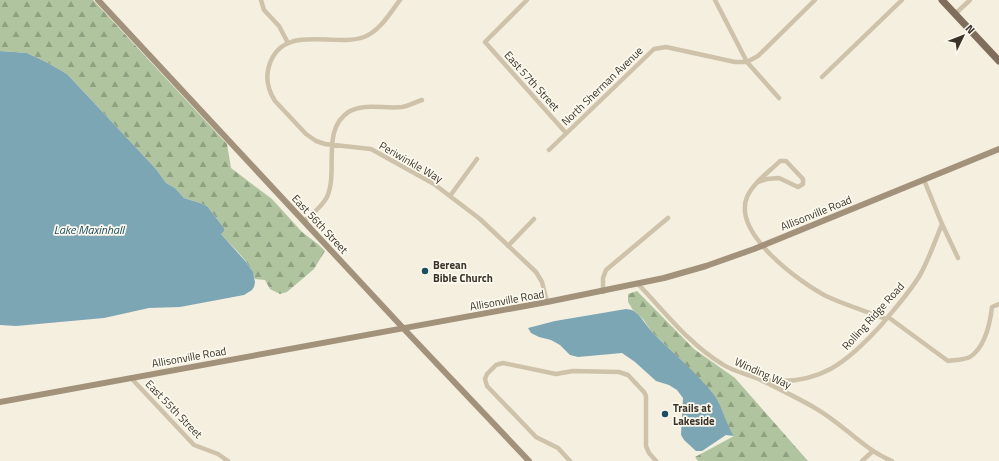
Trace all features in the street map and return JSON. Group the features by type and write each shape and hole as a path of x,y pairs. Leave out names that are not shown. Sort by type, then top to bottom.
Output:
{"main road":[{"name":"East 56th Street","path":"98,0 529,461"},
{"path":"942,0 999,61"},
{"name":"Allisonville Road","path":"0,402 638,285 706,266 763,245 999,149"}],"street":[{"path":"261,0 264,10 279,26 288,43 302,39 354,39 370,34 377,29 400,0"},
{"name":"East 57th Street","path":"527,0 485,42 566,133"},
{"path":"715,0 747,62 779,98"},
{"path":"747,62 758,56 815,0"},
{"path":"822,77 902,0"},
{"path":"955,14 970,0"},
{"name":"Periwinkle Way","path":"288,43 277,51 270,63 267,72 269,88 275,101 310,137 320,143 366,148 377,152 429,181 480,218 538,275 544,288 547,302"},
{"name":"North Sherman Avenue","path":"549,150 649,52 655,49 666,47 735,62 747,62"},
{"path":"304,222 323,204 328,193 330,186 333,134 336,126 342,118 352,111 365,107 403,107 422,100"},
{"path":"450,196 477,159"},
{"path":"758,182 780,178 798,187 803,184 803,181 786,161 780,161 758,182 747,197 745,213 748,225 763,245 780,263 796,278 837,301 887,318 948,361 960,360 969,357 976,351 983,342 992,307 999,304"},
{"path":"924,180 958,258"},
{"path":"603,292 603,278 606,270 668,218"},
{"path":"508,246 534,219"},
{"name":"Rolling Ridge Road","path":"759,380 780,382 808,378 828,370 851,355 904,298 923,268 942,224"},
{"name":"Winding Way","path":"638,285 691,340 707,354 735,371 759,380 821,411 880,456 892,461"},
{"path":"570,461 558,448 536,437 487,386 485,379 487,374 498,364 506,363 556,374 573,371 619,372 626,374 644,392 646,396 646,446 656,461"},
{"name":"East 55th Street","path":"131,378 194,444 218,454 228,461"},
{"path":"862,461 873,451"}],"green space":[{"path":"0,0 93,0 227,144 231,168 272,199 302,232 325,251 314,269 287,292 280,294 270,289 265,280 255,279 253,272 245,260 220,233 224,228 207,206 184,198 175,188 166,183 156,169 67,74 27,53 0,51"},
{"path":"637,291 694,349 735,378 808,461 698,461 695,457 734,436 727,427 721,408 681,360 651,331 643,319 633,310 628,302 628,294"}],"water":[{"name":"Lake Maxinhall","path":"0,51 27,53 67,74 156,169 166,183 175,188 184,198 207,206 224,228 224,231 221,234 253,272 255,282 252,290 244,295 180,307 149,308 104,318 16,326 0,325"},
{"path":"626,309 633,310 638,314 648,328 714,395 734,436 726,435 702,451 696,451 684,440 681,435 683,398 677,390 669,385 656,381 635,362 622,353 578,357 570,355 560,345 531,333 528,328 555,321"}],"place":[{"name":"Berean Bible Church","path":"425,271"},
{"name":"Trails at Lakeside","path":"665,414"}]}
